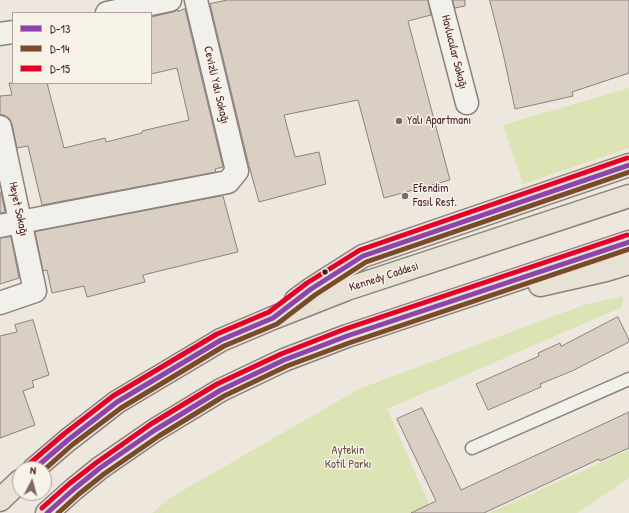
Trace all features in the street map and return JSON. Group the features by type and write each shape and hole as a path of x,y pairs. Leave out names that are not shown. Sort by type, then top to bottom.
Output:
{"highway":[{"path":"273,318 311,289 363,256 629,165"},
{"name":"Kennedy Caddesi","path":"43,461 117,402 221,340 347,289 629,196"},
{"path":"47,513 100,468 155,430 221,390 284,360 347,336 629,242"},
{"path":"456,300 506,293 628,265"},
{"path":"0,500 12,489"}],"street":[{"path":"113,12 170,0"},
{"name":"Cevizli Yalı Sokağı","path":"10,224 228,182 237,171 196,0"},
{"name":"Havlucular Sokağı","path":"440,0 467,103"},
{"path":"0,34 12,32"},
{"name":"Heyet Sokağı","path":"0,127 10,224 35,292 0,303"}],"lane":[{"path":"472,448 629,379"}],"green space":[{"path":"629,88 629,148 523,184 503,125"},
{"name":"Aytekin Kotil Parkı","path":"623,296 622,307 387,409 433,513 152,513 170,498 359,389 581,306"},
{"path":"629,450 629,478 577,513 489,513"}],"building":[{"path":"228,0 428,0 431,15 408,21 450,180 384,198 358,100 284,115 295,157 319,152 326,184 259,202 210,4"},
{"path":"453,0 465,0 465,6 455,8"},
{"path":"490,0 629,0 629,73 572,92 573,96 515,109"},
{"path":"185,9 223,167 215,169 216,172 42,205 28,146 17,148 10,119 4,115 0,115 0,96 12,95 9,83 47,84 64,148 105,138 106,142 142,133 142,131 189,120 177,68 152,74 152,17"},
{"path":"1,192 5,212 0,213 0,193"},
{"path":"223,196 238,252 143,275 145,282 87,297 84,286 52,293 47,270 43,271 35,232"},
{"path":"11,237 19,278 0,284 0,238"},
{"path":"618,317 629,342 572,371 540,384 541,387 488,410 476,384 539,356 538,353 560,343 561,346"},
{"path":"33,320 49,375 32,381 34,387 23,391 35,425 0,438 0,336 17,332 15,325"},
{"path":"422,408 461,490 629,412 629,448 600,461 599,459 484,513 411,513 436,501 397,419"}],"transit line":[{"name":"D-15","path":"32,461 64,434 113,396 217,334 269,312 307,283 360,250 627,158"},
{"name":"D-13","path":"43,461 117,402 221,340 273,318 311,289 363,256 629,165"},
{"name":"D-14","path":"52,463 72,445 121,408 224,346 277,324 315,295 366,262 629,172"},
{"name":"D-15","path":"42,508 96,463 151,424 217,384 281,354 345,329 627,235"},
{"name":"D-13","path":"47,513 100,468 155,430 221,390 284,360 347,336 629,242"},
{"name":"D-14","path":"58,513 104,474 159,436 224,396 287,366 349,343 629,249"}],"place":[{"name":"Yalı Apartmanı","path":"399,121"},
{"name":"Efendim Fasıl Rest.","path":"405,196"}]}
